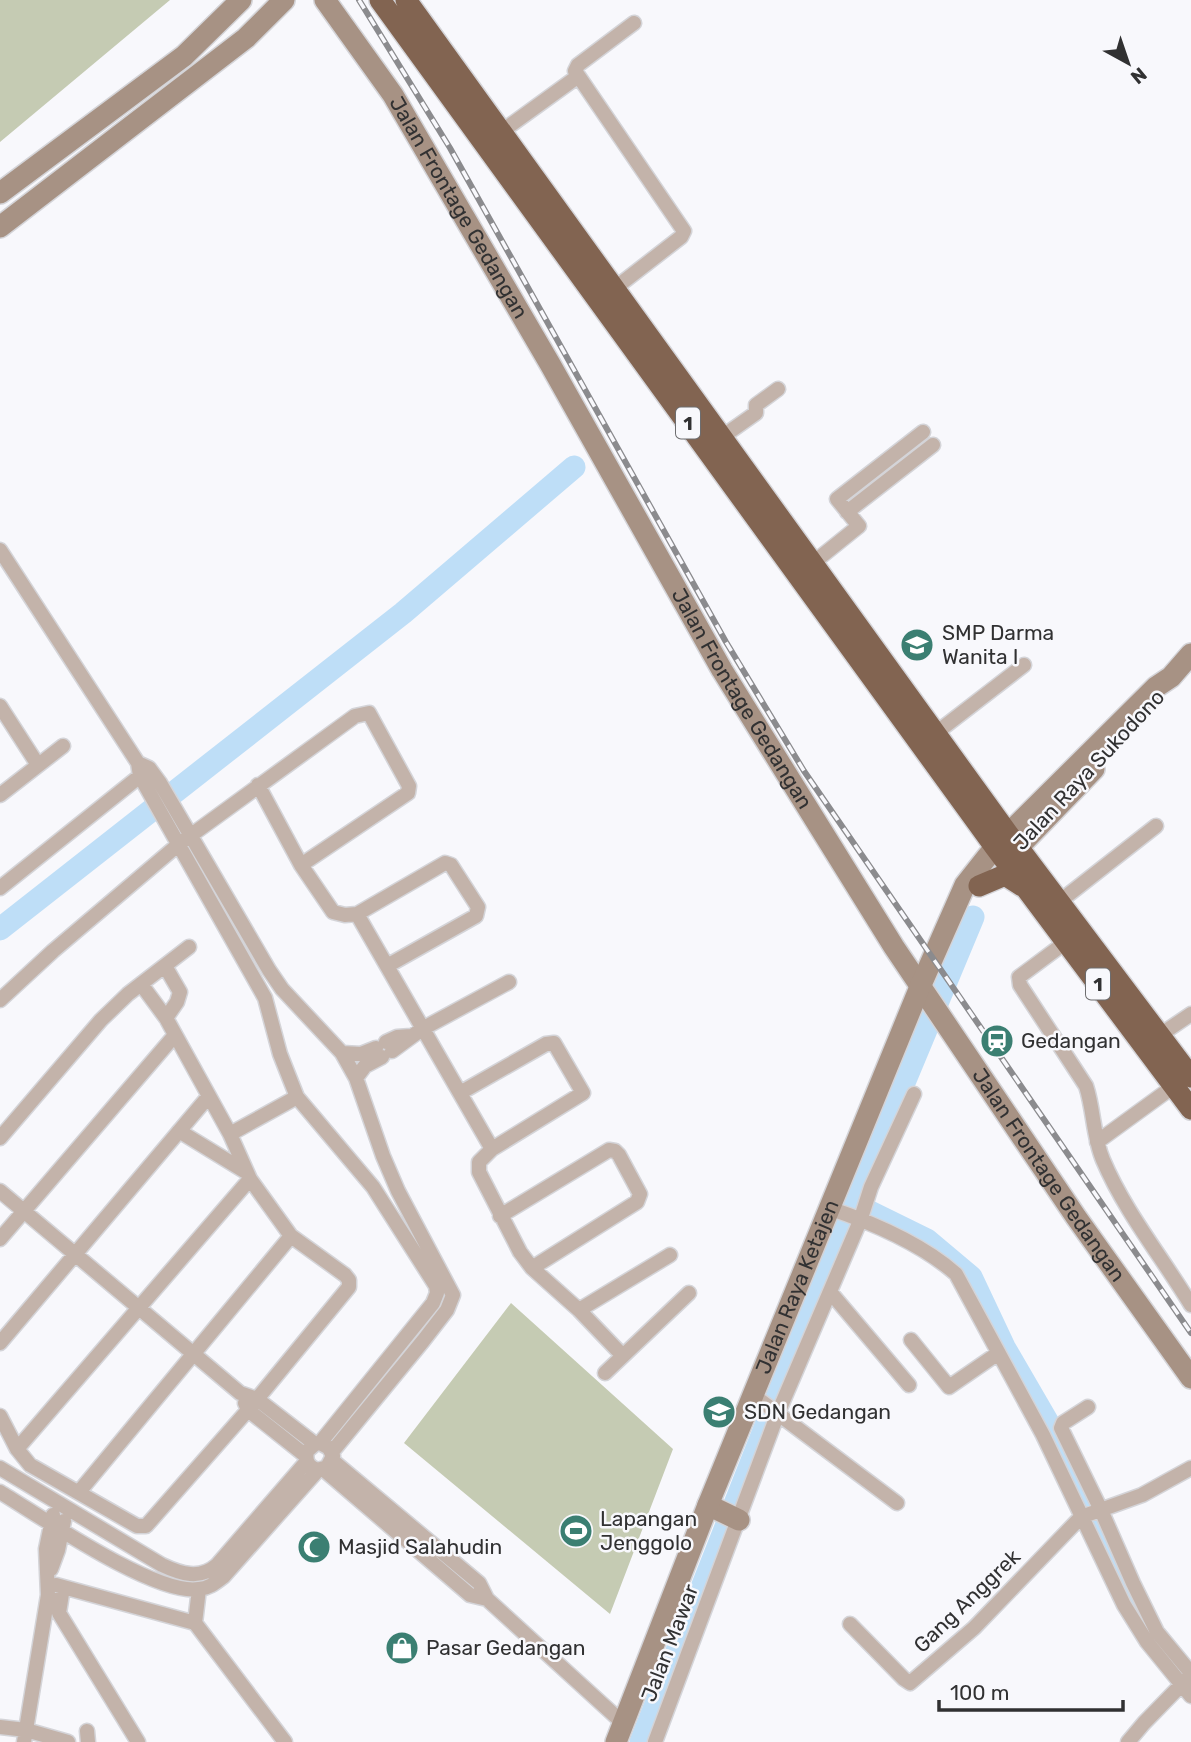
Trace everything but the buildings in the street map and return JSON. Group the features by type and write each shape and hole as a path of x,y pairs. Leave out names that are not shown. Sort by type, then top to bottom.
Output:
{"highway":[{"name":"1","path":"380,0 1007,847 1059,902 1160,1035 1182,1081 1191,1109"},
{"name":"1","path":"410,2 936,733 1007,847 1031,895 1066,942 1182,1081"},
{"path":"979,886 1005,875 1012,877 1031,895"}],"street":[{"path":"0,193 184,57 241,0"},
{"path":"0,227 246,38 284,0"},
{"name":"Jalan Frontage Gedangan","path":"325,0 393,95 556,374 722,670 929,1000 1076,1217 1191,1378"},
{"path":"614,289 681,237 684,231 575,71 578,65 634,23"},
{"path":"501,132 577,77"},
{"path":"722,437 757,412 756,405 778,389"},
{"path":"813,563 859,526 837,499 923,432"},
{"path":"847,512 933,445"},
{"path":"0,550 155,787 222,905 265,998 277,1043 297,1097 379,1195 437,1289 417,1337"},
{"name":"Jalan Raya Sukodono","path":"1007,847 1164,696 1191,654"},
{"path":"936,733 1024,665"},
{"path":"0,706 38,765"},
{"path":"0,1000 53,951 185,840 355,716 369,713 409,786 408,793 301,865"},
{"path":"0,795 63,746"},
{"path":"0,888 142,769"},
{"path":"258,785 301,865 333,912 357,914 445,863 451,865 478,907 477,916 387,966"},
{"path":"1059,902 1156,826"},
{"name":"Jalan Raya Ketajen","path":"953,911 979,886 1007,847"},
{"name":"Jalan Raya Ketajen","path":"620,1733 832,1209 929,1000 953,911 969,879 1007,847"},
{"path":"0,1492 146,1577 177,1587 209,1587 223,1577 249,1538 417,1337 446,1310 453,1295 398,1191 383,1157 356,1079 342,1053 282,989 222,905"},
{"path":"357,914 387,966 417,1033 460,1093 492,1149"},
{"path":"1066,942 1020,977 1019,981 1086,1086 1091,1100 1097,1142 1104,1162 1143,1232 1191,1305"},
{"path":"0,1138 101,1020 141,984 189,947"},
{"path":"165,966 180,992 166,1018"},
{"path":"342,1053 362,1054 401,1046 417,1033 509,982"},
{"path":"0,1416 17,1449 30,1465 137,1526 146,1526 253,1405 349,1287 349,1280 345,1275 291,1236 248,1175 230,1135 166,1018 141,984"},
{"path":"265,998 282,989"},
{"path":"1160,1035 1191,1014"},
{"path":"0,1238 175,1035"},
{"path":"460,1093 551,1042 583,1089 581,1096 492,1149 478,1166 500,1216 532,1268 579,1310 623,1356"},
{"path":"356,1079 365,1066 384,1050"},
{"path":"1097,1142 1182,1081"},
{"name":"Jalan Mawar","path":"655,1742 776,1412 831,1293 856,1219 914,1094"},
{"path":"0,1343 208,1097"},
{"path":"230,1135 297,1097"},
{"path":"179,1131 248,1175"},
{"path":"500,1216 609,1150 619,1154 640,1194 637,1202 532,1268"},
{"path":"360,1171 383,1157"},
{"path":"17,1449 248,1175"},
{"path":"0,1191 253,1405 319,1457 390,1519 470,1595 487,1599 620,1733"},
{"path":"832,1209 919,1247 956,1274 1043,1435 1133,1583 1157,1632 1187,1678 1191,1696"},
{"path":"79,1492 291,1236"},
{"path":"579,1310 670,1255"},
{"path":"605,1373 689,1293"},
{"path":"831,1293 909,1385"},
{"path":"911,1340 948,1387 997,1354"},
{"path":"755,1397 897,1503"},
{"path":"1088,1408 1063,1423 1061,1429 1090,1514 1136,1626 1187,1678"},
{"path":"0,1468 162,1565 191,1574 212,1569 249,1538"},
{"path":"1090,1514 1142,1495 1191,1468"},
{"path":"61,1506 57,1526 47,1549 56,1582 59,1613 138,1742"},
{"path":"710,1506 736,1518"},
{"name":"Gang Anggrek","path":"850,1624 910,1683 974,1628 1090,1514"},
{"path":"56,1582 195,1623 285,1742"},
{"path":"25,1736 48,1595 56,1582"},
{"path":"195,1623 199,1589"},
{"path":"1128,1742 1187,1678"},
{"path":"0,1727 25,1736 68,1742"}],"green space":[{"path":"0,0 170,0 0,142"},
{"name":"Lapangan Jenggolo","path":"511,1303 673,1449 610,1614 404,1443"}],"waterway":[{"path":"0,929 403,613 574,467"},
{"path":"641,1742 853,1205 973,917"},
{"path":"866,1210 927,1240 971,1277 1004,1347 1047,1421 1139,1616 1160,1650"}],"railway":[{"path":"359,0 450,148 726,642 804,771 1191,1333"}],"place":[{"name":"SMP Darma Wanita I","path":"917,645"},
{"name":"Gedangan","path":"997,1041"},
{"name":"SDN Gedangan","path":"719,1412"},
{"name":"Lapangan Jenggolo","path":"576,1531"},
{"name":"Masjid Salahudin","path":"314,1547"},
{"name":"Pasar Gedangan","path":"402,1648"}]}
